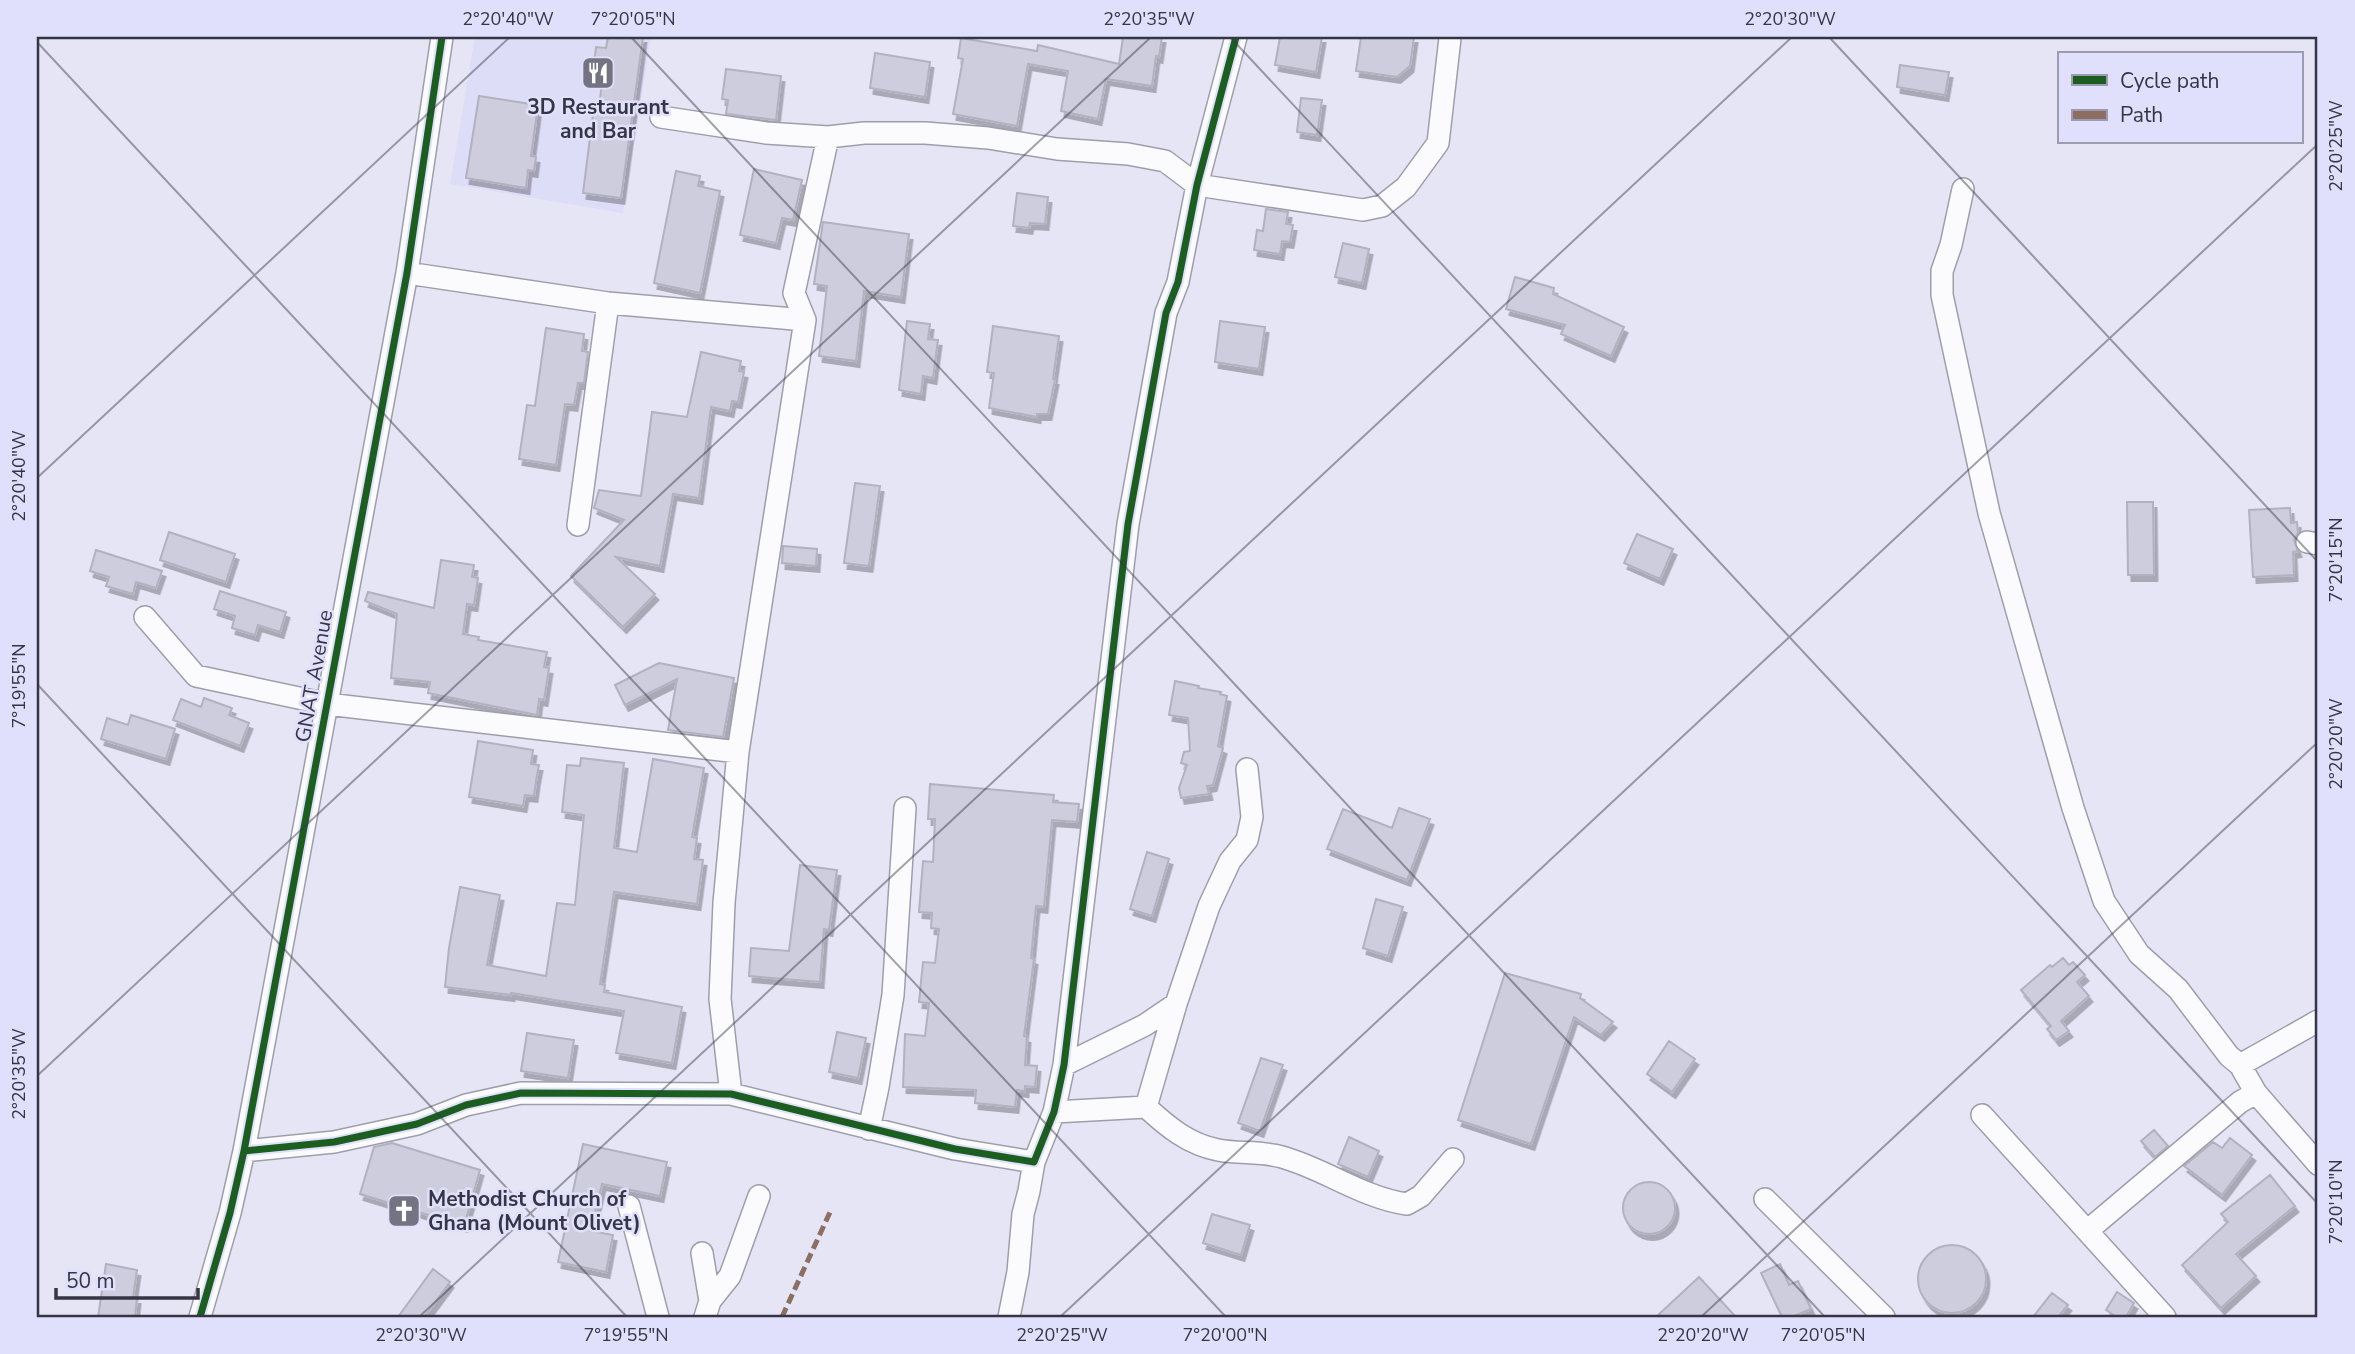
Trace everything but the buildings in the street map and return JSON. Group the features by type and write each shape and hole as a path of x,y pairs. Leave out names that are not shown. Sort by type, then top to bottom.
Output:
{"street":[{"name":"GNAT Avenue","path":"200,1317 230,1213 244,1151 407,273 442,37"},
{"path":"1009,1317 1023,1214 1034,1162 1054,1112 1064,1065 1128,524 1166,313 1178,282 1197,184 1236,37"},
{"path":"661,117 766,133 828,137 864,133 925,133 988,138 1057,149 1128,154 1165,161 1197,184 1363,210 1381,206 1406,187 1438,143 1450,38"},
{"path":"731,1094 720,999 724,903 738,752 805,320 794,292 828,137"},
{"path":"1963,189 1951,245 1942,271 1942,295 1989,513 2073,808 2104,901 2139,954 2178,989 2229,1056 2240,1065 2256,1093 2318,1164"},
{"path":"407,273 608,303 805,320"},
{"path":"578,525 608,303"},
{"path":"145,617 197,676 327,704 738,752"},
{"path":"1146,1108 1176,1003 1209,906 1230,861 1247,840 1252,817 1247,769"},
{"path":"869,1129 893,995 905,808"},
{"path":"1064,1065 1145,1026 1176,1003"},
{"path":"2240,1065 2318,1021"},
{"path":"244,1151 334,1142 417,1124 466,1105 521,1093 731,1094 956,1149 1034,1162"},
{"path":"2087,1231 2240,1102 2256,1093"},
{"path":"1054,1112 1146,1108 1188,1141 1218,1150 1280,1156 1320,1170 1357,1189 1393,1202 1407,1204 1421,1196 1453,1158"},
{"path":"1982,1115 2165,1317"},
{"path":"707,1309 730,1276 759,1196"},
{"path":"1765,1199 1884,1317"},
{"path":"629,1206 658,1317"},
{"path":"702,1253 707,1309"}],"shaded area":[{"path":"475,37 651,37 623,213 450,184"}],"marked path":[{"path":"782,1317 831,1210"}],"cycle path":[{"path":"200,1317 230,1213 244,1151 407,273 442,37"},
{"path":"244,1151 334,1142 417,1124 466,1105 521,1093 731,1094 955,1149 1034,1162 1054,1112 1064,1065 1128,524 1166,313 1178,282 1197,185 1236,37"}],"place":[{"name":"3D Restaurant and Bar","path":"598,73"},
{"name":"Methodist Church of Ghana (Mount Olivet)","path":"404,1211"}]}
